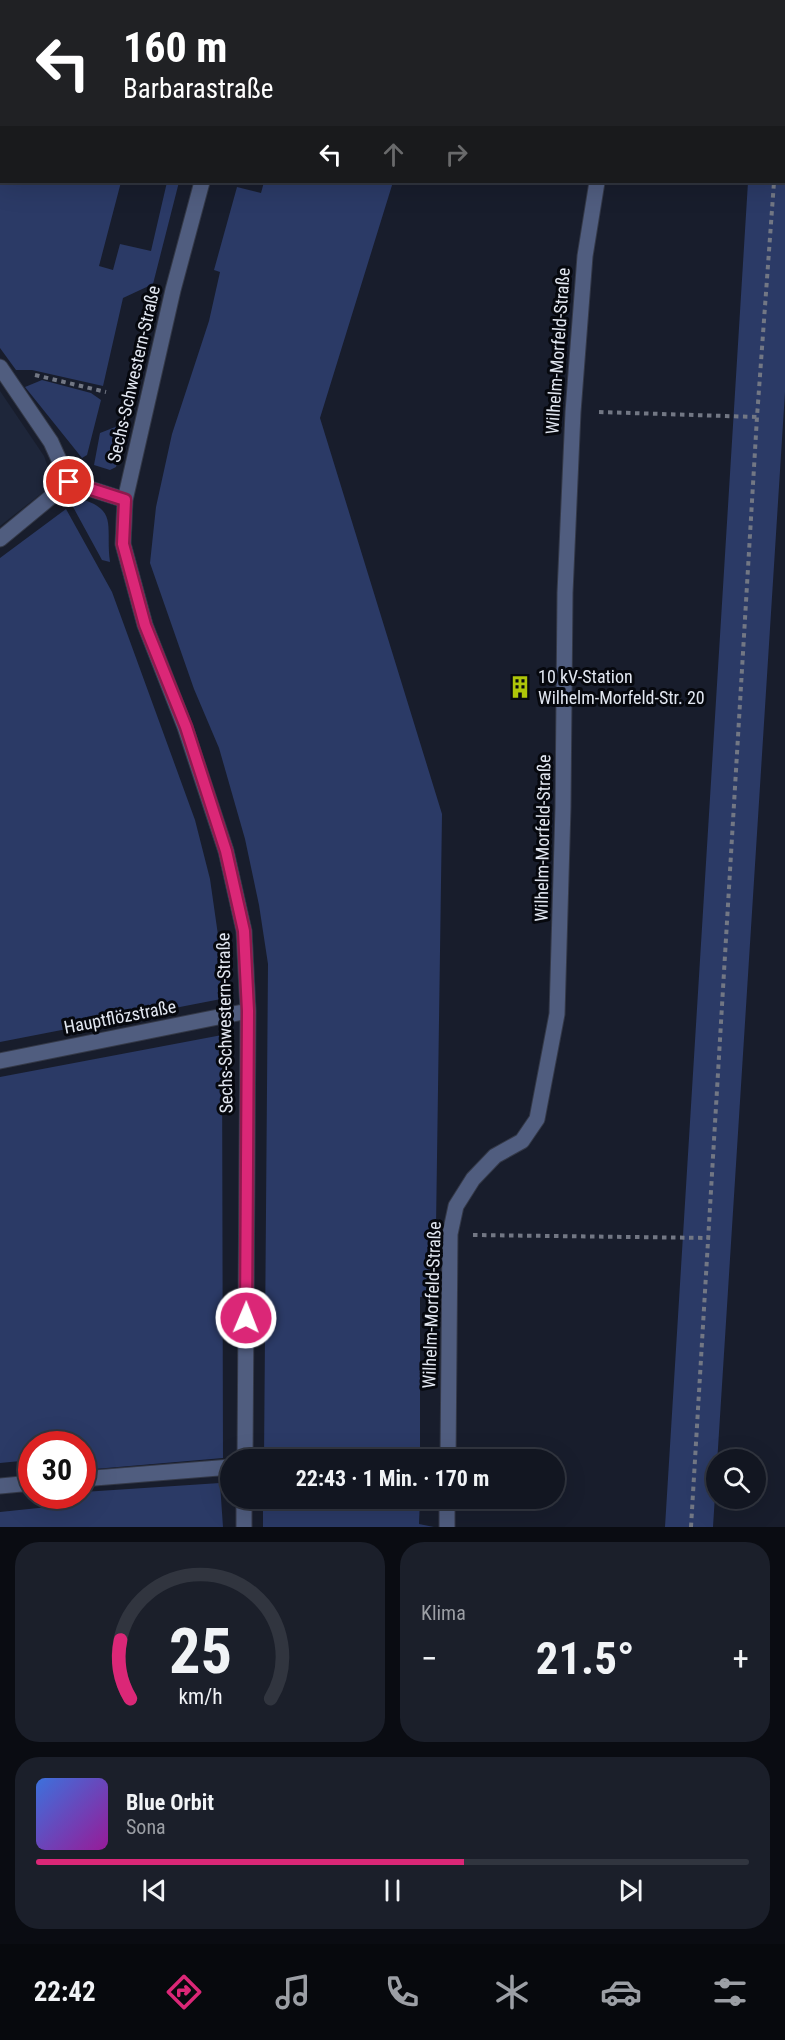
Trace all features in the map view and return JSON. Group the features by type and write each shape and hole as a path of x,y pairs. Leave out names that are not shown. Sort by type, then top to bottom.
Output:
{"street":[{"name":"Sechs-Schwestern-Straße","path":"202,183 173,290 125,500 123,544 145,625 186,727 226,851 244,931 248,1011 244,1449"},
{"name":"Wilhelm-Morfeld-Straße","path":"448,1449 450,1234 456,1206 473,1179 495,1156 522,1141 537,1119 557,1014 564,784 565,594 573,412 585,256 597,183"},
{"path":"3,371 51,442 69,482 125,500"},
{"path":"0,539 69,482"},
{"name":"Hauptflözstraße","path":"0,1061 248,1011"},
{"path":"96,1478 220,1468"},
{"path":"0,1486 18,1484"},
{"path":"244,1509 244,1527"},
{"path":"447,1509 447,1527"}],"path":[{"path":"691,1527 710,1238 757,417 774,183"},
{"path":"3,371 32,374 106,392"},
{"path":"573,412 757,417"},
{"path":"450,1234 710,1238"}],"shaded area":[{"path":"0,183 121,183 99,266 113,270 120,244 151,251 167,183 179,183 153,284 123,298 103,386 32,370 16,370 0,348"},
{"path":"264,183 393,183 320,418 442,814 435,1296 420,1297 420,1449 264,1449 268,964 259,905 245,839 219,748 194,689 150,563 156,507 172,434 209,321 220,272 214,270 237,187 261,193"},
{"path":"748,183 785,183 785,392 718,1449 706,1449 706,1509 714,1509 713,1527 665,1527"},
{"path":"42,380 91,393 101,400 87,455 82,458 25,387"},
{"path":"0,391 44,456 50,473 47,489 0,526"},
{"path":"128,422 116,467 110,470 94,465 100,433"},
{"path":"81,499 93,503 106,515 110,562 102,560 72,505"},
{"path":"66,509 112,592 195,820 210,879 219,942 221,999 0,1042 0,558"},
{"path":"222,1035 223,1449 220,1449 220,1458 96,1469 96,1431 18,1431 18,1461 0,1463 0,1077"},
{"path":"220,1483 223,1527 0,1527 0,1512 29,1509 96,1509 96,1491"},
{"path":"263,1509 420,1509 419,1524 434,1527 263,1527"}],"place":[{"name":"10 kV-Station Wilhelm-Morfeld-Str. 20","path":"520,687"}],"route":[{"path":"69,482 125,500 123,544 145,625 186,727 226,851 244,931 248,1011 246,1318"}]}
